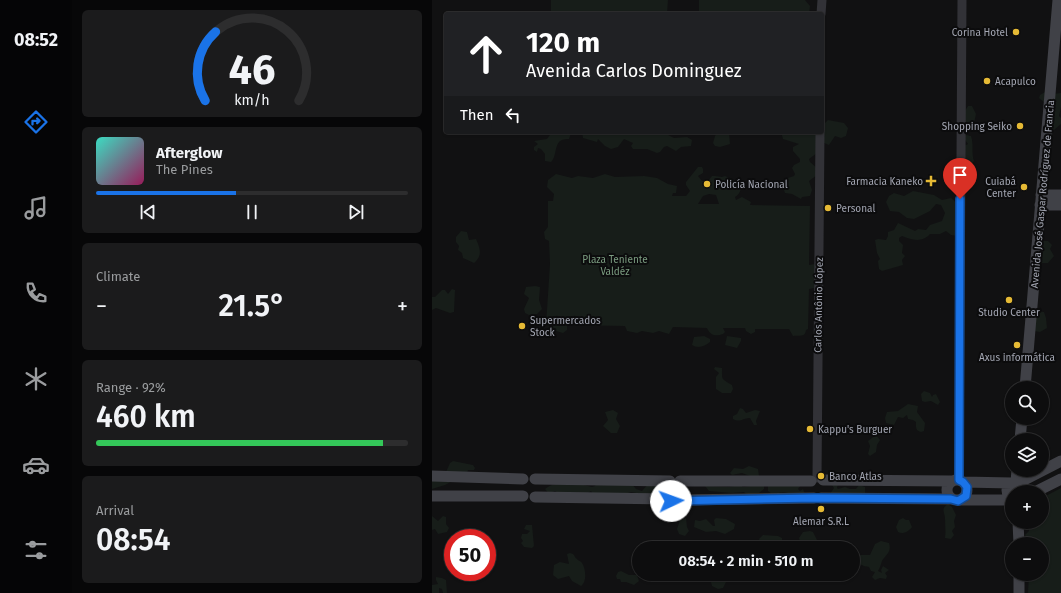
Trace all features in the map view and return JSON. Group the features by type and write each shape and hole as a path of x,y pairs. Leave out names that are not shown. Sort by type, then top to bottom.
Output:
{"main road":[{"name":"Avenida José Gaspar Rodríguez de Francia","path":"1026,381 1058,0"},
{"path":"1041,200 1061,195"},
{"path":"1041,200 1061,205"},
{"path":"432,476 675,481 958,481 1018,485 1061,461"},
{"path":"523,479 518,488 523,496"},
{"path":"535,479 539,483 540,488 535,497"},
{"path":"1049,485 1061,479"},
{"path":"817,480 827,486 827,491 825,496 817,498 810,496 807,491 808,484 817,480"},
{"path":"668,499 664,489 666,485 675,481 684,485 686,491 681,500"},
{"path":"958,481 968,490 966,496 956,499 947,494 947,488 958,481"},
{"path":"432,496 523,496 529,499 535,497 668,499 676,502 681,500 817,498 1005,500"},
{"path":"1019,581 1019,593"}],"street":[{"path":"821,12 822,0"},
{"path":"958,481 962,0"},
{"name":"Carlos Antônio López","path":"817,480 820,134"}],"green space":[{"path":"551,0 668,0 667,12 551,12"},
{"path":"699,0 805,0 810,6 809,12 699,12"},
{"path":"1045,92 1053,94 1061,93 1061,107 1059,116 1061,118 1061,124 1054,130 1052,130 1054,115 1039,98 1040,95"},
{"path":"968,106 972,106 976,114 973,128 967,131 964,129 965,111"},
{"path":"828,120 844,123 848,128 846,136 841,138 835,136 829,145 824,143 824,124"},
{"path":"551,134 571,134 569,139 559,142 551,162 545,161 545,154 541,149 538,148 537,152 534,150 534,147 538,144 534,141 547,139"},
{"path":"582,134 662,134 674,138 687,137 692,140 691,146 681,147 676,151 667,146 657,153 647,149 633,149 631,146 633,143 624,139 618,147 611,149 605,146 598,139 597,142 583,138"},
{"path":"716,134 729,134 730,144 720,147 715,146 713,143"},
{"path":"782,134 815,134 819,139 817,153 809,159 810,162 818,169 817,175 809,181 812,190 810,196 802,197 801,199 792,194 785,193 783,187 788,178 794,176 795,174 792,168 800,162 800,159 793,151 793,147 799,144 783,139"},
{"path":"966,135 971,136 972,142 974,161 970,167 965,162 964,146 968,144 965,140"},
{"name":"Plaza Teniente Valdéz","path":"698,167 702,167 703,173 698,176 702,181 708,181 712,176 725,176 740,183 741,189 735,197 736,200 742,197 751,202 750,205 810,206 809,265 815,264 814,288 809,289 808,329 805,333 801,336 793,336 789,329 755,329 755,332 751,334 746,331 745,328 723,328 725,332 723,334 715,335 711,334 707,328 673,327 669,334 659,331 653,333 642,331 637,333 627,331 625,326 567,325 567,330 563,333 549,329 548,325 546,325 550,264 549,241 545,239 544,232 548,227 548,201 553,201 554,194 547,187 548,180 556,174 572,178 578,176 593,178 605,174 615,177 644,176 657,178 668,184 677,186 676,193 673,193 672,196 686,196 690,191 686,185 686,182","holes":["709,194 716,195 719,204 698,204 703,196"]},
{"path":"913,191 934,195 942,200 951,198 958,204 956,210 958,212 958,236 951,235 946,231 940,234 930,234 924,239 920,240 902,236 899,238 899,241 903,245 902,253 905,256 902,260 903,265 882,271 879,269 878,261 880,259 877,253 875,240 886,240 888,232 894,230 898,223 915,231 918,229 926,230 930,225 942,221 945,213 941,205 936,204 930,211 914,219 907,218 899,212 890,211 886,202 889,196 894,193 904,196"},
{"path":"461,231 467,232 469,240 476,239 480,255 474,263 463,258 462,253 458,250 459,246 456,242 456,237"},
{"path":"1041,241 1048,241 1052,245 1050,249 1054,256 1048,263 1040,263"},
{"path":"526,287 540,287 539,300 542,309 537,314 529,315 525,313 524,309 529,298 524,294"},
{"path":"452,289 455,290 454,312 450,313 436,308 432,310 432,297 435,297 442,290 445,290 448,294"},
{"path":"1036,311 1044,312 1046,318 1047,328 1040,332 1034,331"},
{"path":"704,336 710,339 710,342 706,345 697,347 692,345 694,337"},
{"path":"727,336 741,338 737,348 725,345"},
{"path":"715,367 722,368 723,379 732,385 733,389 731,393 722,393 716,389 716,377 719,373 714,369"},
{"path":"924,391 930,393 932,397 936,394 940,402 938,405 931,401 922,401 921,394"},
{"path":"908,404 918,406 917,412 925,423 924,431 921,432 918,430 916,428 916,422 908,419 907,415 903,418 898,417 894,425 886,423 885,418 887,412 898,411"},
{"path":"740,408 746,413 755,410 760,411 756,421 757,425 754,425 750,418 740,420 733,419 733,416 737,414"},
{"path":"613,410 618,413 616,419 620,426 617,433 611,433 603,426 608,420 605,412"},
{"path":"876,435 880,440 877,445 876,452 870,456 868,454 870,446 868,441"},
{"path":"453,461 473,465 475,468 474,470 468,470 467,473 445,485 432,489 432,472 446,472 450,463"},
{"path":"749,466 758,469 759,476 750,476 742,473 732,475 730,473 734,468 743,469"},
{"path":"561,483 574,483 592,487 595,486 596,483 632,484 636,489 642,491 648,484 658,485 659,488 657,494 641,494 631,492 625,494 593,494 591,491 588,493 558,493 555,491 549,494 545,489"},
{"path":"743,484 742,487 764,484 764,489 759,493 747,495 744,492 732,493 709,491 705,486 729,487"},
{"path":"838,484 838,489 845,487 856,489 859,485 865,487 865,494 830,494 834,488 832,485"},
{"path":"801,485 798,489 800,491 803,489 805,494 772,494 768,491 768,486"},
{"path":"1061,488 1061,593 1028,593 1029,581 1049,581 1049,537 1026,537 1025,535 1029,531 1029,529 1049,529 1049,494"},
{"path":"948,504 952,507 956,515 954,521 955,527 952,531 954,535 951,539 945,538 944,507"},
{"path":"432,516 438,521 443,516 446,517 446,524 448,529 444,529 444,533 438,534 435,529 432,530"},
{"path":"686,518 689,531 685,536 679,534 677,529 680,520"},
{"path":"716,518 726,519 735,524 734,529 725,534 716,531 706,532 694,527 695,520 700,521 706,519 713,526 715,526 714,520"},
{"path":"903,518 909,520 912,527 906,532 900,533 896,527 899,520"},
{"path":"526,525 532,525 534,546 532,548 524,547 521,543 523,541 521,538 522,534 527,534 530,531 524,529"},
{"path":"803,532 813,532 818,541 800,541 799,538"},
{"path":"763,535 778,536 782,538 782,541 760,541 759,539"},
{"path":"881,541 889,543 890,546 888,554 882,561 878,571 882,573 881,570 883,566 889,570 885,573 887,576 886,579 880,578 875,580 872,577 875,572 871,571 869,567 863,566 860,563 860,555 870,555 875,544"},
{"path":"570,553 582,562 585,579 581,586 572,581 569,576 558,579 553,575 554,565 560,562 569,564 567,554"},
{"path":"621,571 632,575 632,581 639,581 634,585 621,582 616,576 618,572"},
{"path":"436,577 442,578 444,581 446,581 447,593 443,593 442,589 439,588 439,593 432,593 432,585 438,584"},
{"path":"731,581 726,582 723,588 718,589 712,586 711,582"}],"place":[{"name":"Corina Hotel","path":"1016,32"},
{"name":"Acapulco","path":"987,81"},
{"name":"Shopping Seiko","path":"1020,126"},
{"name":"Farmacia Kaneko","path":"931,181"},
{"name":"Policía Nacional","path":"707,184"},
{"name":"Cuiabá Center","path":"1024,187"},
{"name":"Personal","path":"828,208"},
{"name":"Studio Center","path":"1009,300"},
{"name":"Supermercados Stock","path":"522,326"},
{"name":"Axus informática","path":"1017,345"},
{"name":"Kappu's Burguer","path":"810,429"},
{"name":"Banco Atlas","path":"821,476"},
{"name":"Alemar S.R.L","path":"821,509"}],"route":[{"path":"671,501 814,498 951,499 958,501 964,499 968,490 966,484 959,480 960,199"}]}
